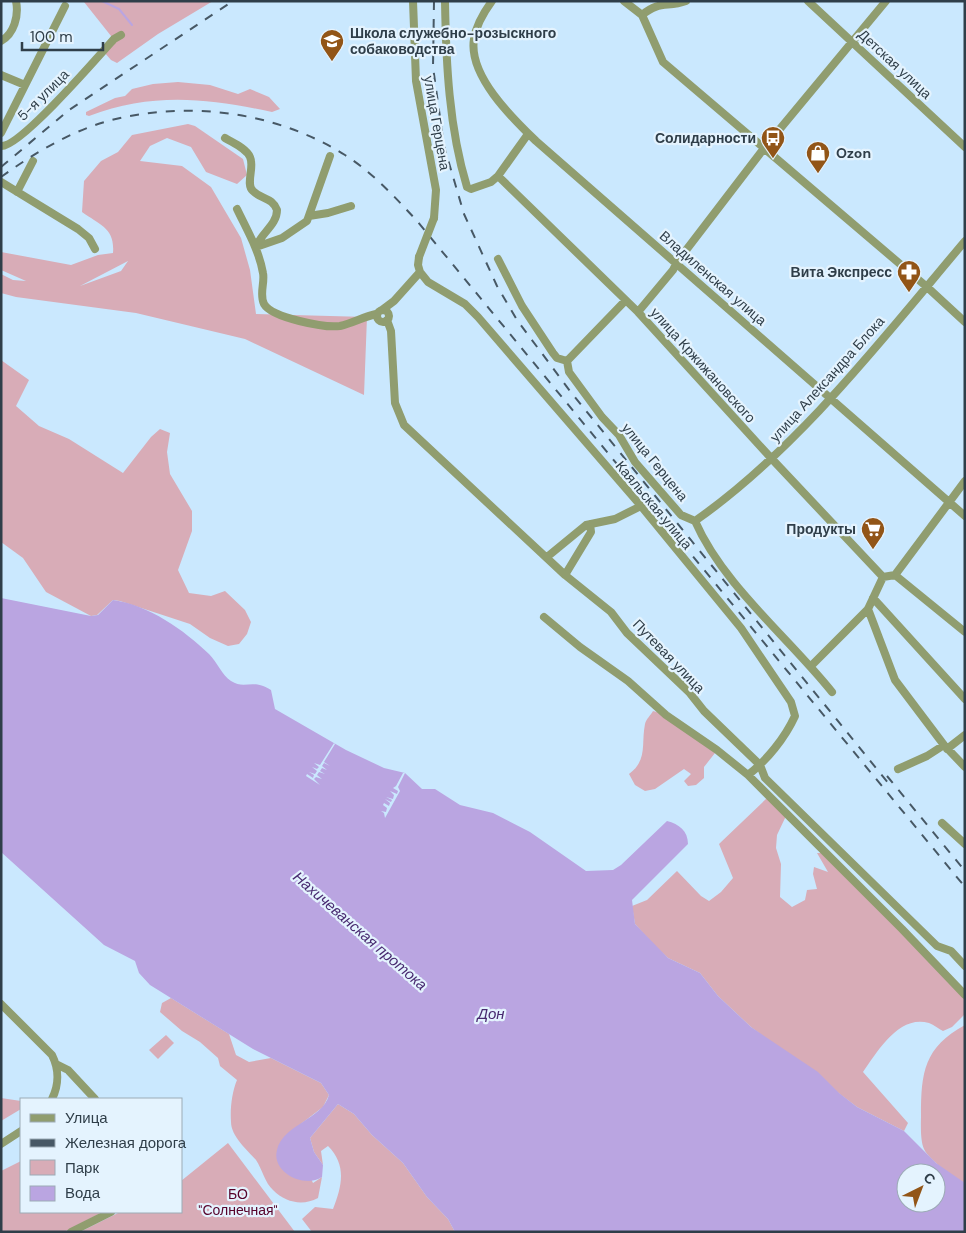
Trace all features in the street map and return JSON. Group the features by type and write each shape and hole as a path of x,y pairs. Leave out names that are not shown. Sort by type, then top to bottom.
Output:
{"street":[{"path":"1,41 9,36 18,16 16,1"},
{"name":"улица Герцена","path":"413,1 416,81 436,190 434,218 419,257 418,265 420,272"},
{"name":"улица Герцена","path":"445,1 446,63 461,166 467,187 471,189 491,182 498,176"},
{"name":"Владиленская улица","path":"492,1 482,15 474,40 475,60 480,74 505,109 528,134 677,262 965,516"},
{"path":"624,1 642,15 663,62 765,147 965,322"},
{"path":"642,15 659,4 669,5 686,1"},
{"name":"Детская улица","path":"808,1 965,147"},
{"path":"638,312 673,270 677,262 765,147 886,1"},
{"path":"1,133 65,6"},
{"name":"5-я улица","path":"1,146 8,146 36,122 114,39 121,35"},
{"path":"1,75 25,85"},
{"path":"498,176 528,134"},
{"path":"225,138 251,157 250,187 252,191 270,199 276,210 274,221 259,239 256,247"},
{"path":"256,247 282,238 299,228 309,216 316,190 330,156"},
{"path":"17,192 33,162"},
{"name":"улица Кржижановского","path":"498,176 638,312 771,458 884,577"},
{"path":"1,182 78,229 88,238 95,249"},
{"path":"309,216 351,206"},
{"path":"237,209 256,247 263,272 262,297 264,304 270,310 284,317 339,326 384,314 420,272"},
{"name":"улица Александра Блока","path":"695,521 724,501 771,458 830,397 965,241"},
{"name":"улица Герцена","path":"498,258 522,306 552,353 557,358 567,361 569,372 602,417 619,435 635,462 681,515 695,521 700,534 737,585 811,666 832,692"},
{"name":"Каяльская улица","path":"420,272 428,282 465,304 478,317 641,506 740,628 791,702 795,716 789,730 760,765 748,775"},
{"path":"567,361 625,301"},
{"name":"Путевая улица","path":"384,314 391,331 394,403 404,425 547,557 564,575 611,612 627,633 689,692 704,711 760,765 765,778 937,946 951,951 965,966"},
{"path":"811,666 868,609 884,577 895,575 965,481"},
{"path":"547,557 576,531 590,524 615,519 641,506"},
{"path":"564,575 591,532 590,524"},
{"path":"895,575 965,632"},
{"path":"873,598 965,699"},
{"path":"868,609 895,680 946,747 965,767"},
{"path":"544,617 580,647 628,681 666,715 717,750 748,775 965,995"},
{"path":"898,768 946,747 965,735"},
{"path":"942,823 965,844"},
{"path":"1,1004 52,1055 56,1064 57,1082 52,1098"},
{"path":"56,1064 68,1070 94,1098"},
{"path":"1,1144 20,1132"},
{"path":"71,1232 109,1213"}],"green space":[{"path":"57,1 213,1 158,34 117,63 111,60 104,52 115,41 84,2"},
{"path":"178,82 210,85 238,94 250,89 269,97 280,109 272,112 225,103 157,100 135,103 89,116 86,115 86,112 115,98 125,96 132,89 153,84"},
{"path":"188,124 195,126 243,159 247,175 237,184 206,172 191,147 167,138 150,146 140,161 182,166 211,187 241,238 250,270 256,314 367,317 364,395 245,339 136,313 16,297 1,293 1,274 13,280 26,281 1,270 1,252 71,265 98,255 113,253 112,238 109,232 82,212 84,181 101,161 118,152 132,135","holes":["128,261 121,271 80,286"]},
{"path":"1,360 29,380 16,406 39,426 69,439 123,473 151,437 160,429 170,433 167,452 170,474 192,511 192,531 178,570 189,593 211,596 225,591 245,610 251,622 247,634 239,644 228,646 210,638 190,624 120,601 113,600 97,615 91,616 46,592 23,558 1,542"},
{"path":"653,711 660,713 715,753 704,767 704,778 696,785 688,786 684,781 691,774 684,769 655,789 645,791 635,785 629,774 639,763 643,751 646,720"},
{"path":"767,798 786,816 777,835 776,848 781,864 780,897 792,907 805,900 807,890 817,889 813,874 814,867 828,872 817,853 821,853 965,996 965,1014 952,1027 943,1031 929,1023 918,1022 908,1024 899,1029 882,1045 863,1072 908,1123 904,1131 857,1107 751,1027 718,996 700,973 668,958 635,924 632,906 647,900 677,871 701,896 709,901 721,892 733,878 719,844"},
{"path":"171,998 229,1034 236,1055 249,1062 271,1058 321,1083 329,1095 323,1107 289,1133 313,1183 322,1177 318,1198 306,1202 295,1202 283,1198 270,1187 256,1160 240,1142 232,1127 232,1100 237,1080 220,1066 218,1058 200,1042 182,1031 160,1012 162,1003"},
{"path":"965,1025 965,1183 946,1171 946,1163 936,1163 931,1158 924,1149 921,1137 921,1100 924,1074 933,1052 951,1033"},
{"path":"166,1035 174,1043 158,1059 149,1050"},
{"path":"1,1098 20,1101 20,1110 1,1121"},
{"path":"338,1104 354,1114 372,1135 403,1163 427,1197 448,1219 455,1232 312,1232 302,1219 315,1207 333,1209 339,1192 341,1176 334,1153 328,1146 321,1151 323,1165 314,1152 310,1138"},
{"name":"БО \"Солнечная\"","path":"228,1143 295,1232 80,1232 118,1213 182,1213 182,1180"},
{"path":"20,1162 20,1213 101,1213 64,1232 1,1232 1,1171"}],"water":[{"name":"Дон","path":"1,598 91,616 98,615 113,600 140,607 153,613 189,636 209,654 231,681 240,685 259,685 271,690 275,709 346,750 384,768 405,773 422,789 435,789 460,805 493,813 530,832 586,871 613,870 621,865 667,821 679,826 685,832 688,844 632,900 635,924 668,958 700,973 718,996 751,1027 818,1072 839,1093 857,1107 904,1131 936,1163 896,1163 896,1213 946,1213 946,1170 965,1183 965,1232 455,1232 448,1219 427,1197 403,1163 372,1135 354,1114 338,1104 310,1138 314,1152 323,1165 322,1177 307,1181 298,1180 290,1176 279,1165 276,1158 277,1150 287,1134 311,1117 325,1103 329,1095 321,1083 253,1049 150,985 139,973 135,961 104,945 1,852"}],"pier":[{"path":"334,743 324,762 330,766 324,763 322,766 327,770 322,768 320,771 325,774 319,772 317,775 322,779 316,777 314,779 320,785 306,776 307,774 313,778 314,775 309,772 315,774 317,771 312,767 317,769 319,767 314,763 320,765"},
{"path":"403,773 405,773 398,787 400,791 385,818 384,813 381,811 386,812 387,808 383,805 384,803 389,806 390,803 385,799 391,802 392,800 386,797 393,799 394,795 390,791 397,794 398,791 393,788"}],"waterway":[{"path":"102,1 119,9 132,25"}],"railway":[{"path":"1,167 69,110 233,1"},
{"path":"434,1 433,67 444,146 464,214 497,286 517,320 570,391 889,784"},
{"path":"1,177 39,152 79,131 108,121 169,111 199,111 260,119 290,128 318,140 365,169 417,221 965,887"},
{"path":"887,776 965,871"}],"place":[{"name":"Школа служебно-розыскного собаководства","path":"332,62"},
{"name":"Солидарности","path":"773,159"},
{"name":"Ozon","path":"818,174"},
{"name":"Вита Экспресс","path":"909,293"},
{"name":"Продукты","path":"873,550"}],"water label":[{"name":"Нахичеванская протока","path":"360,931"}]}
